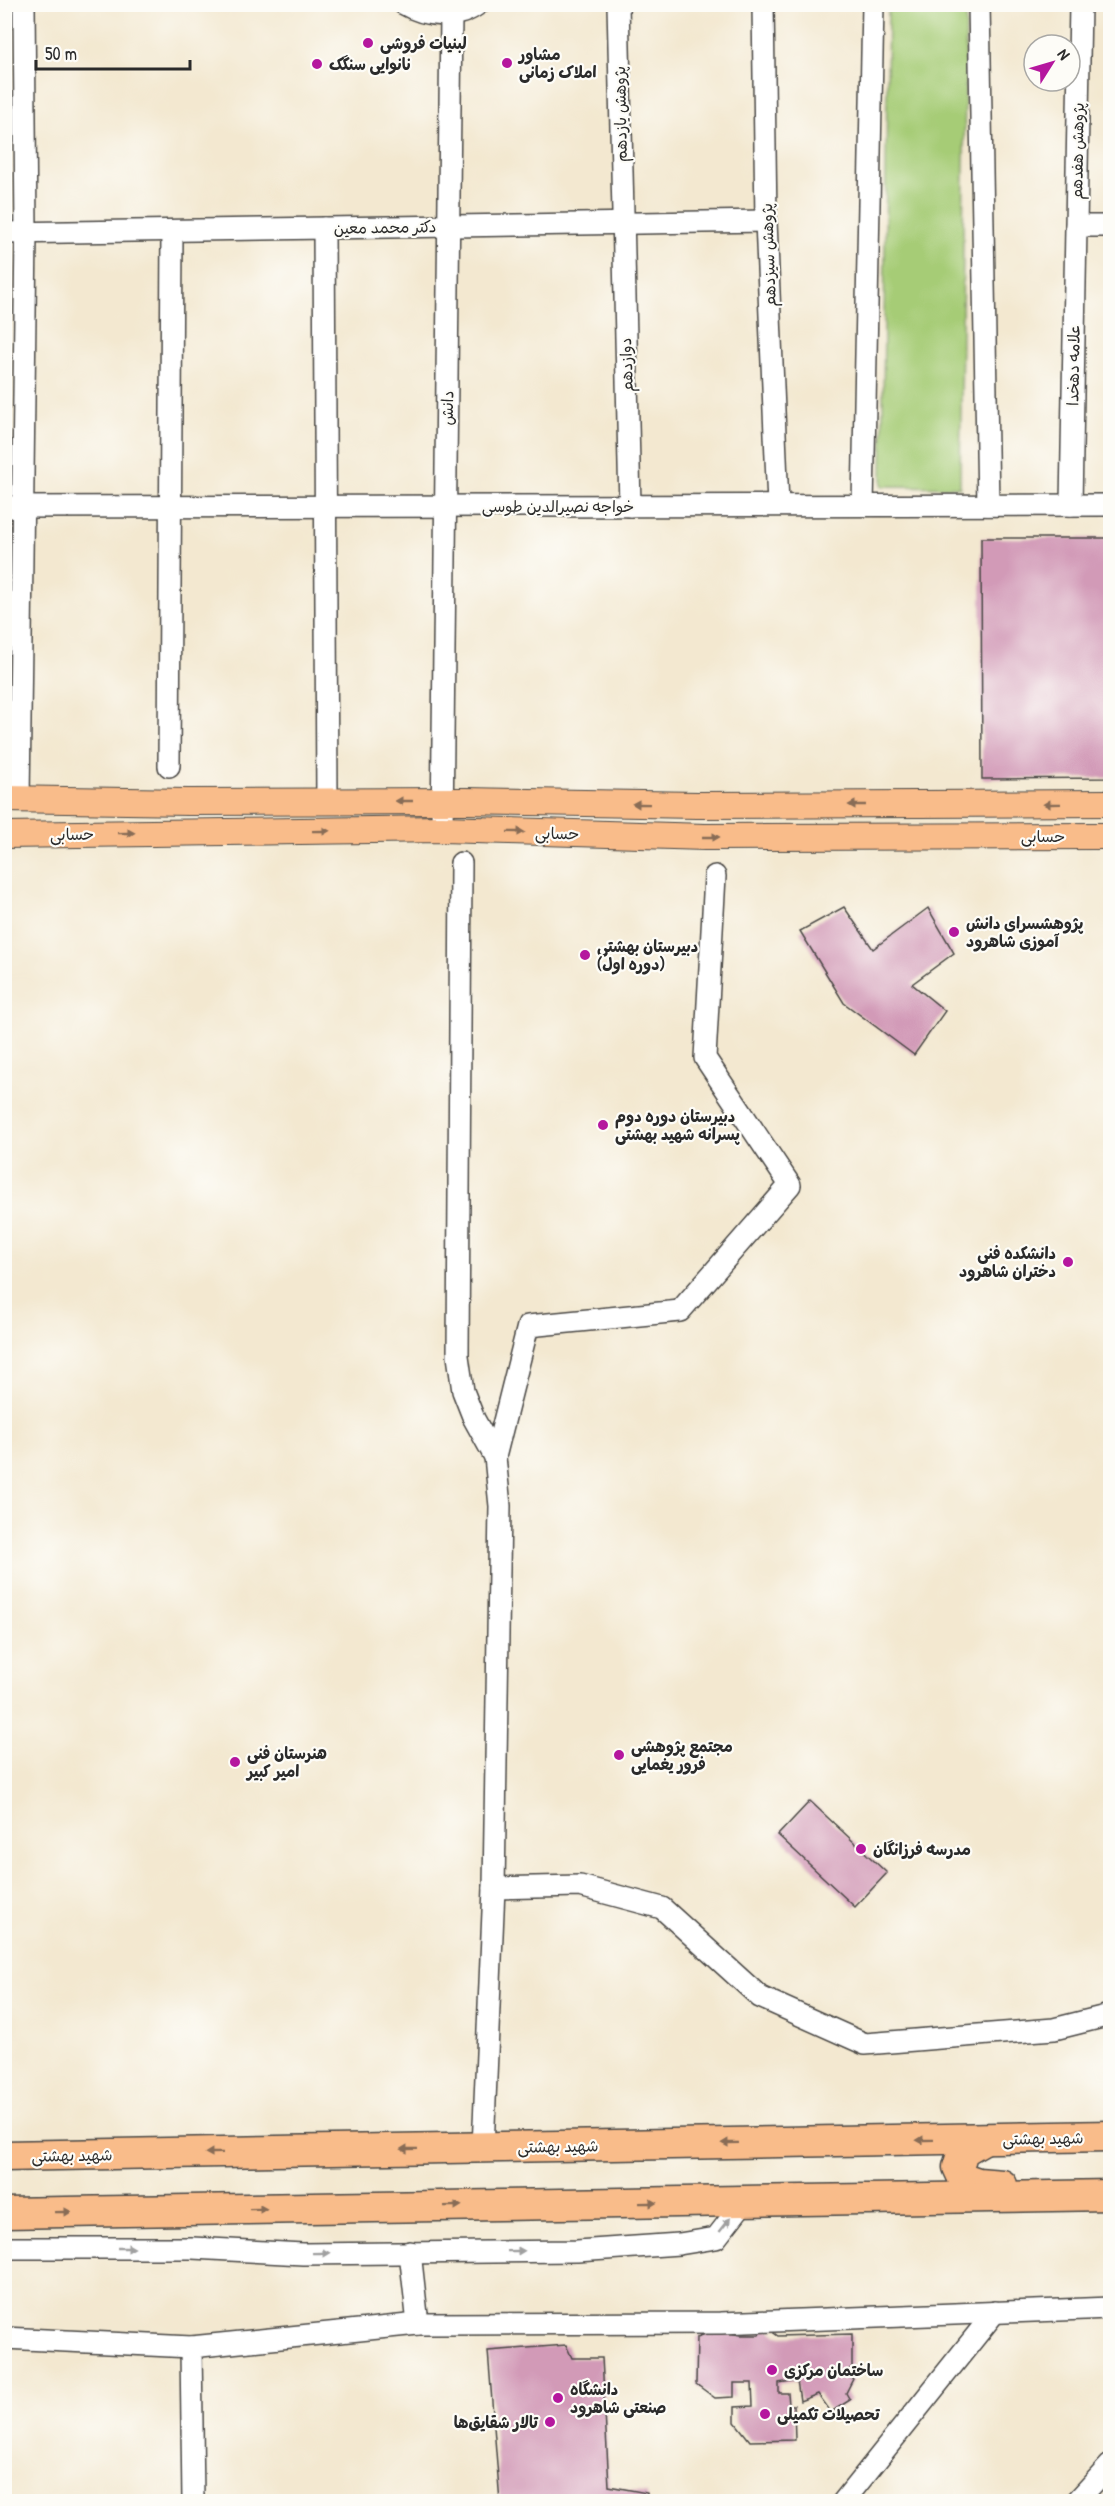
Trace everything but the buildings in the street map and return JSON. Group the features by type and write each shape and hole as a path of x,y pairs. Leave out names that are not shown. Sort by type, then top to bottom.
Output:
{"highway":[{"name":"شهید بهشتی","path":"4,2156 1110,2136"},
{"path":"984,2139 963,2151 958,2167 963,2178 978,2183 1100,2195"},
{"path":"4,2213 1100,2195"}],"main road":[{"name":"حسابی","path":"12,800 442,801 697,805 1110,803"},
{"name":"حسابی","path":"4,835 442,829 705,837 1110,836"}],"street":[{"path":"12,800 14,507 26,233 24,4"},
{"path":"404,4 428,14 451,15 478,4"},
{"name":"پژوهش یازدهم","path":"618,4 623,224"},
{"name":"پژوهش سیزدهم","path":"763,4 766,221 778,505"},
{"path":"863,505 873,4"},
{"path":"979,4 988,505"},
{"name":"پژوهش هفدهم","path":"1076,226 1080,4"},
{"name":"دانش","path":"442,829 451,15"},
{"name":"دکتر محمد معین","path":"4,233 766,221"},
{"name":"دوازدهم","path":"623,224 630,506"},
{"path":"1076,226 1110,226"},
{"name":"علامه دهخدا","path":"1071,505 1076,226"},
{"path":"324,228 327,801"},
{"path":"170,766 172,231"},
{"name":"خواجه نصیرالدین طوسی","path":"14,507 1110,505"},
{"path":"461,863 458,1356 463,1391 474,1419 495,1457"},
{"path":"483,2148 494,1888 500,1506 495,1457 528,1326 680,1311 790,1185 705,1058 715,876"},
{"path":"494,1888 580,1886 662,1908 760,1997 865,2044 1054,2029 1110,2015"},
{"path":"4,2248 192,2248 303,2254 577,2251 679,2244 716,2238 744,2202"},
{"path":"410,2252 418,2324"},
{"path":"4,2338 191,2347 418,2324 721,2323 1110,2308"},
{"path":"843,2502 995,2312"},
{"path":"191,2347 193,2502"},
{"path":"1076,2502 1110,2465"}],"green space":[{"path":"888,5 966,5 960,487 882,486"}],"place":[{"name":"لبنیات فروشی","path":"368,43"},
{"name":"مشاور املاک زمانی","path":"507,63"},
{"name":"نانوایی سنگک","path":"317,64"},
{"name":"پژوهشسرای دانش آموزی شاهرود","path":"954,932"},
{"name":"دبیرستان بهشتی (دوره اول)","path":"585,955"},
{"name":"دبیرستان دوره دوم پسرانه شهید بهشتی","path":"603,1125"},
{"name":"دانشکده فنی دختران شاهرود","path":"1068,1262"},
{"name":"مجتمع پژوهشی فرور یغمایی","path":"619,1755"},
{"name":"هنرستان فنی امیر کبیر","path":"235,1762"},
{"name":"مدرسه فرزانگان","path":"861,1849"},
{"name":"ساختمان مرکزی","path":"772,2370"},
{"name":"دانشگاه صنعتی شاهرود","path":"558,2398"},
{"name":"تحصیلات تکمیلی","path":"765,2414"},
{"name":"تالار شقایق‌‌ها","path":"550,2422"}]}
